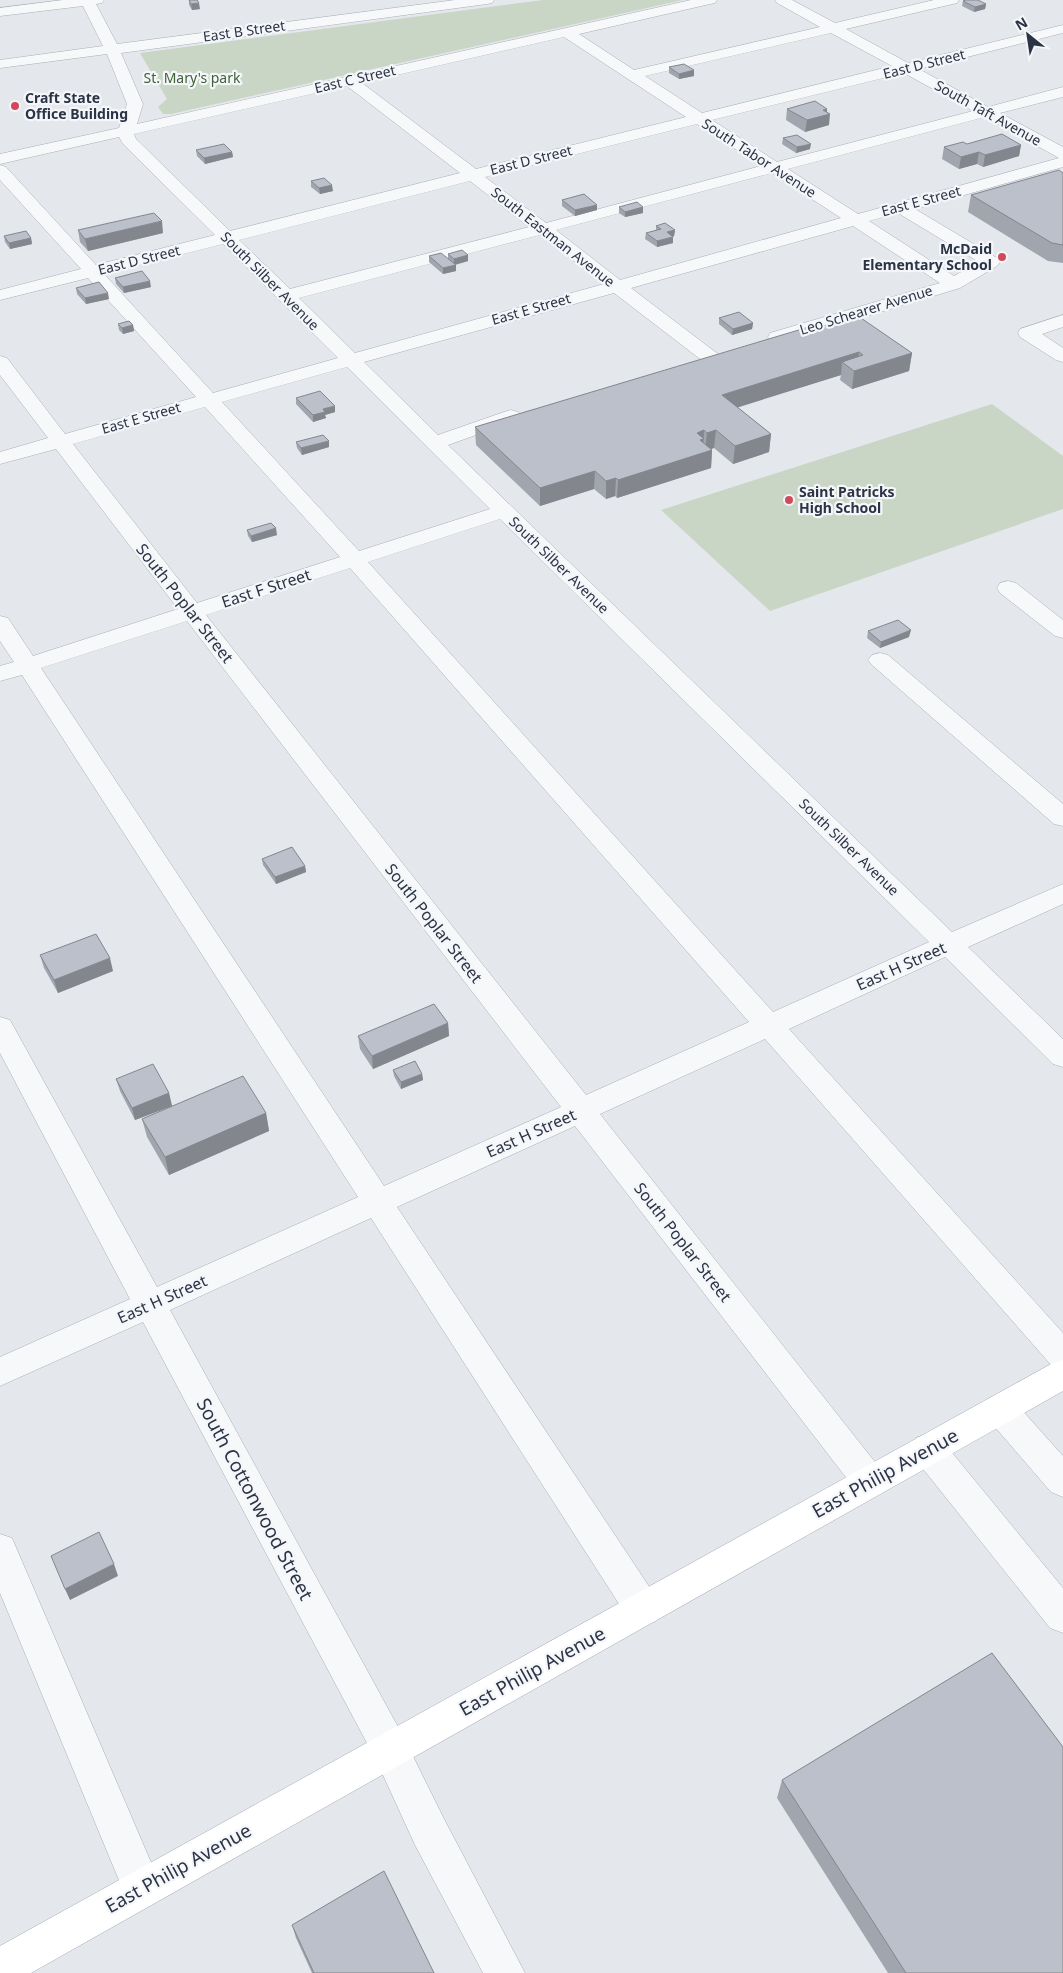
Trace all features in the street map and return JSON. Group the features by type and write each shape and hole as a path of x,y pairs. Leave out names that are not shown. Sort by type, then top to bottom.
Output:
{"main road":[{"name":"East Philip Avenue","path":"0,1968 1063,1374"}],"street":[{"path":"0,12 91,0 136,104 131,119 124,131"},
{"name":"East B Street","path":"0,64 487,0"},
{"name":"East C Street","path":"2,159 710,0"},
{"name":"South Taft Avenue","path":"782,0 1063,154"},
{"path":"631,75 952,0"},
{"path":"344,4 353,17"},
{"name":"East D Street","path":"0,295 472,175 1063,29"},
{"name":"South Tabor Avenue","path":"566,32 954,284"},
{"name":"South Eastman Avenue","path":"349,80 616,285 702,360 729,352"},
{"path":"286,296 1063,92"},
{"name":"South Silber Avenue","path":"124,131 129,141 434,443 1063,1056"},
{"path":"2,159 93,272 354,559 1063,1356"},
{"name":"East E Street","path":"0,458 1063,162"},
{"name":"Leo Schearer Avenue","path":"758,343 954,284 991,262 900,207"},
{"path":"1063,322 1027,333 1063,356"},
{"name":"South Poplar Street","path":"0,362 192,612 870,1482"},
{"path":"434,443 529,411"},
{"name":"East F Street","path":"0,674 504,511"},
{"path":"1008,588 1063,631"},
{"path":"0,623 643,1609"},
{"path":"880,660 1063,818"},
{"name":"East H Street","path":"0,1372 1063,893"},
{"name":"South Cottonwood Street","path":"0,1027 390,1749 429,1831 505,1973"},
{"path":"1000,1409 1063,1481"},
{"path":"928,1449 1063,1616"},
{"path":"0,1550 142,1888"}],"green space":[{"name":"St. Mary's park","path":"543,0 683,0 171,114 163,114 158,107 167,99 140,53"},
{"path":"992,404 1063,456 1063,509 770,611 661,510"}],"building":[{"path":"189,0 197,0 199,3 191,4"},
{"path":"978,0 986,4 975,7 963,1"},
{"path":"684,64 694,70 679,74 669,67"},
{"path":"815,101 827,109 823,110 830,114 807,120 787,109"},
{"path":"1002,134 1021,145 985,155 979,152 961,157 944,147 963,142 967,144"},
{"path":"797,135 811,144 797,147 783,138"},
{"path":"224,144 232,152 204,158 196,150"},
{"path":"1059,170 1063,173 1063,245 1052,243 971,195"},
{"path":"324,178 332,185 319,188 311,181"},
{"path":"584,194 597,205 575,210 562,200"},
{"path":"637,202 643,207 625,212 619,207"},
{"path":"154,213 162,221 85,239 78,230"},
{"path":"665,223 675,230 667,232 673,237 657,241 646,233 661,229 656,226"},
{"path":"26,231 31,238 9,243 4,236"},
{"path":"462,250 468,255 454,259 448,254"},
{"path":"441,253 456,265 443,268 429,256"},
{"path":"142,271 150,281 123,287 115,278"},
{"path":"99,282 108,293 85,298 76,288"},
{"path":"739,312 753,323 733,329 719,318"},
{"path":"858,316 912,353 854,371 842,362 863,355 859,352 722,395 771,434 735,446 716,430 707,433 704,430 697,433 704,439 700,440 712,450 618,480 616,478 606,481 595,471 540,488 475,427 812,326 816,328"},
{"path":"129,321 133,325 122,328 118,324"},
{"path":"320,391 335,406 323,409 325,412 313,415 296,398"},
{"path":"323,435 329,441 301,448 296,442"},
{"path":"271,523 276,528 251,536 247,530"},
{"path":"898,620 911,630 881,642 868,631"},
{"path":"292,847 305,866 275,877 262,859"},
{"path":"96,934 110,958 54,980 40,955"},
{"path":"434,1004 448,1023 372,1056 358,1036"},
{"path":"415,1061 422,1074 401,1082 393,1070"},
{"path":"153,1064 169,1093 132,1108 116,1079"},
{"path":"243,1076 266,1113 165,1157 142,1119"},
{"path":"99,1532 114,1564 65,1589 51,1556"},
{"path":"992,1653 1063,1747 1063,1973 906,1973 782,1780"},
{"path":"384,1871 434,1973 314,1973 292,1925"}],"place":[{"name":"Craft State Office Building","path":"15,106"},
{"name":"McDaid Elementary School","path":"1002,257"},
{"name":"Saint Patricks High School","path":"789,500"}]}
